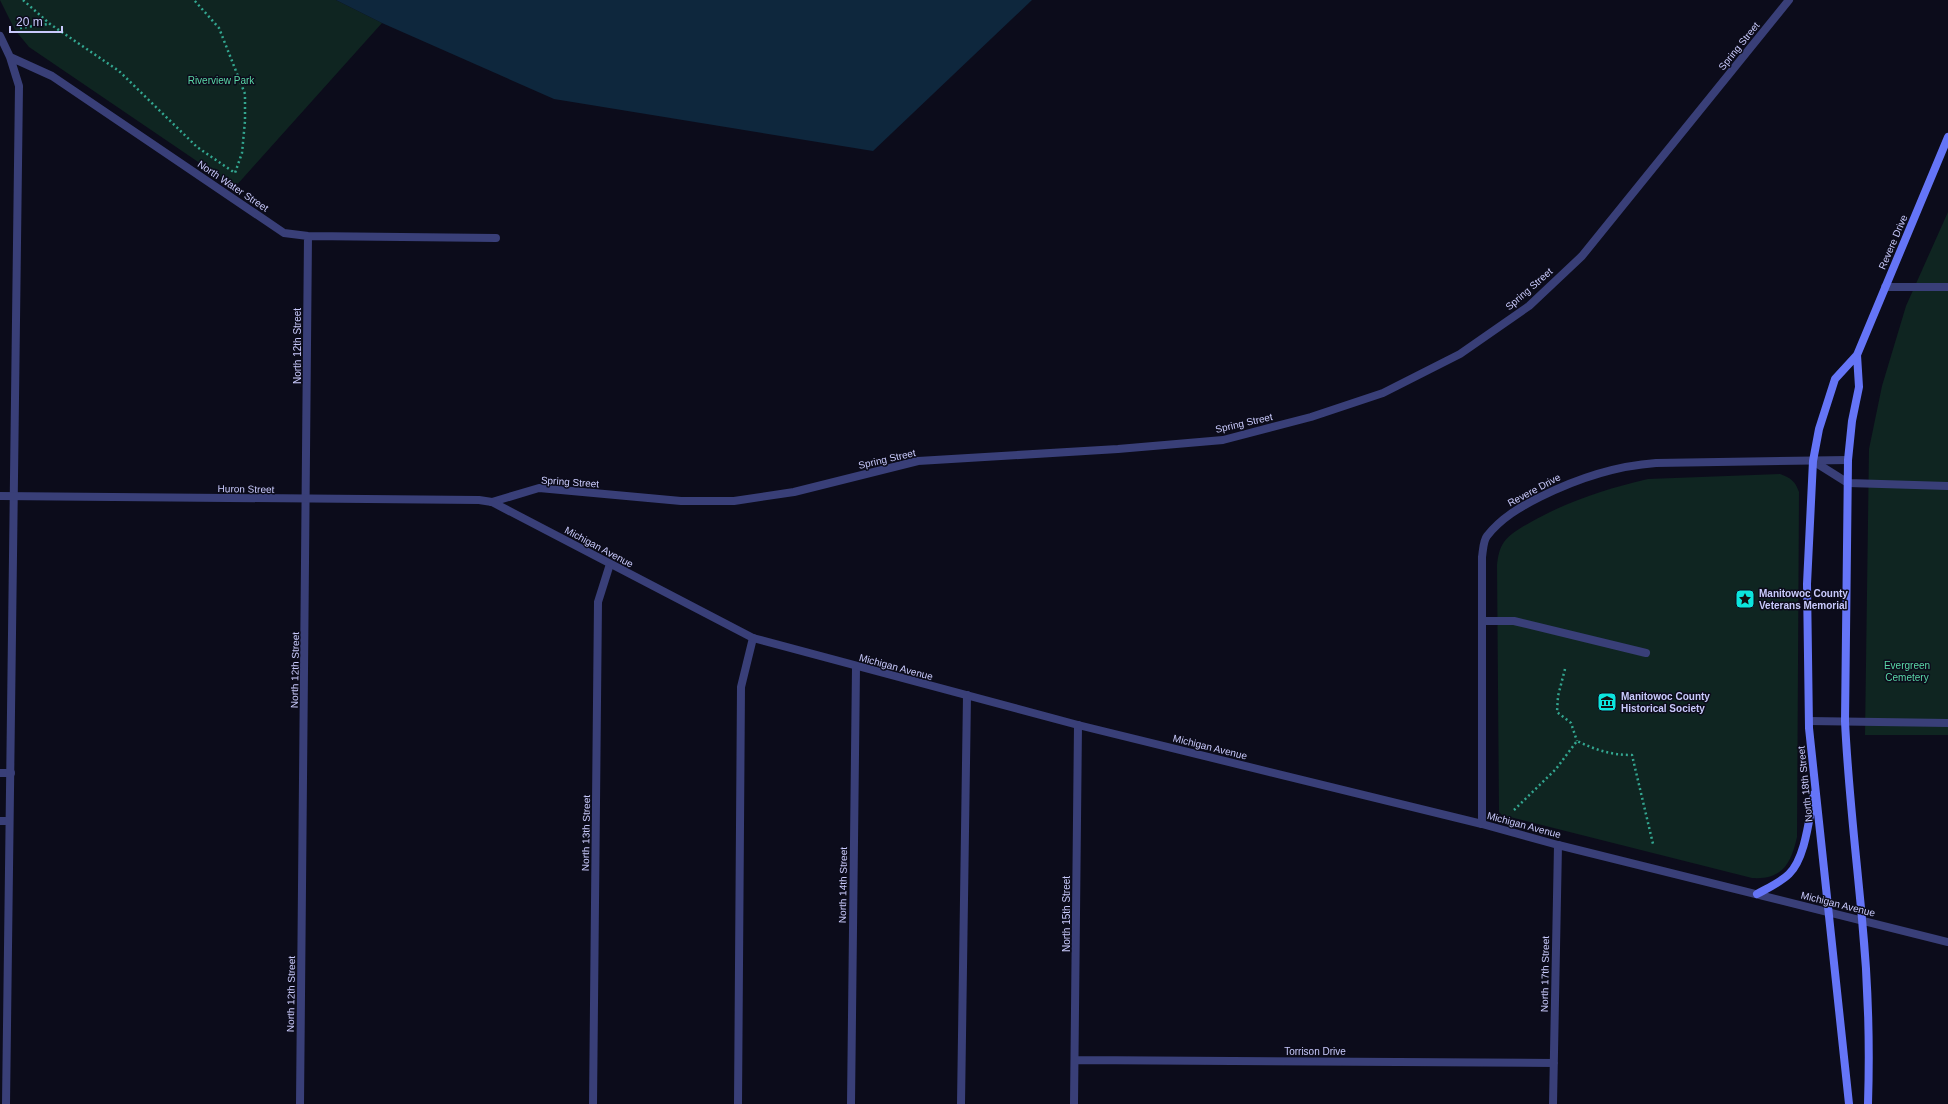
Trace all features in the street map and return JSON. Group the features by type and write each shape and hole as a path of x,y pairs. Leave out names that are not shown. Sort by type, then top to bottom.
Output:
{"main road":[{"name":"Revere Drive","path":"1813,461 1819,429 1835,380 1857,355 1948,136"},
{"name":"Revere Drive","path":"1848,460 1852,421 1859,387 1857,355"},
{"path":"1848,460 1845,722 1846,762 1862,920 1870,1044 1868,1104"},
{"name":"North 18th Street","path":"1813,461 1807,584 1809,721 1849,1104"},
{"path":"1758,894 1789,874 1797,863 1803,848 1816,787"}],"street":[{"name":"Spring Street","path":"492,502 539,488 681,501 734,502 794,492 918,461 1118,450 1223,440 1311,417 1383,393 1460,354 1529,306 1582,256 1789,0"},
{"path":"0,36 10,57 19,86 15,496 6,1104"},
{"name":"North Water Street","path":"10,57 52,76 284,233 308,236 496,238"},
{"name":"North 12th Street","path":"300,1104 307,499 308,236"},
{"path":"1885,287 1948,287"},
{"name":"Revere Drive","path":"1482,824 1482,557 1486,537 1512,511 1568,483 1608,470 1631,465 1656,463 1848,460"},
{"path":"1813,461 1848,483 1948,486"},
{"name":"Huron Street","path":"0,496 479,500 492,502"},
{"name":"Michigan Avenue","path":"492,502 753,638 1078,725 1482,824 1558,845 1948,942"},
{"name":"North 13th Street","path":"593,1104 598,602 610,564"},
{"path":"1482,621 1514,621 1646,653"},
{"path":"738,1104 741,687 753,638"},
{"name":"North 14th Street","path":"850,1104 856,666"},
{"path":"961,1104 967,695"},
{"path":"1809,721 1948,723"},
{"name":"North 15th Street","path":"1074,1104 1078,725"},
{"path":"0,773 10,773"},
{"path":"0,821 10,821"},
{"name":"North 17th Street","path":"1553,1104 1558,845"},
{"name":"Torrison Drive","path":"1075,1060 1554,1063"}],"path":[{"path":"23,0 50,24 119,71 197,147 235,173 242,153 245,120 245,94 219,28 194,0"},
{"path":"20,28 50,24"},
{"path":"1565,669 1558,696 1557,712 1571,723 1577,741 1596,750 1613,755 1632,755 1653,844"},
{"path":"1514,810 1556,768 1577,741"}],"green space":[{"name":"Riverview Park","path":"0,0 336,0 382,23 235,187 29,47 15,30"},
{"name":"Evergreen Cemetery","path":"1948,212 1948,735 1865,735 1869,449 1882,386 1906,306"},
{"path":"1780,474 1792,480 1799,492 1797,837 1792,855 1784,868 1771,876 1752,878 1502,815 1499,812 1497,565 1498,556 1504,542 1509,536 1520,528 1559,508 1602,491 1648,479"}],"water":[{"path":"336,0 1032,0 873,151 554,99 382,23"}],"place":[{"name":"Manitowoc County Veterans Memorial","path":"1745,599"},
{"name":"Manitowoc County Historical Society","path":"1607,702"}]}
